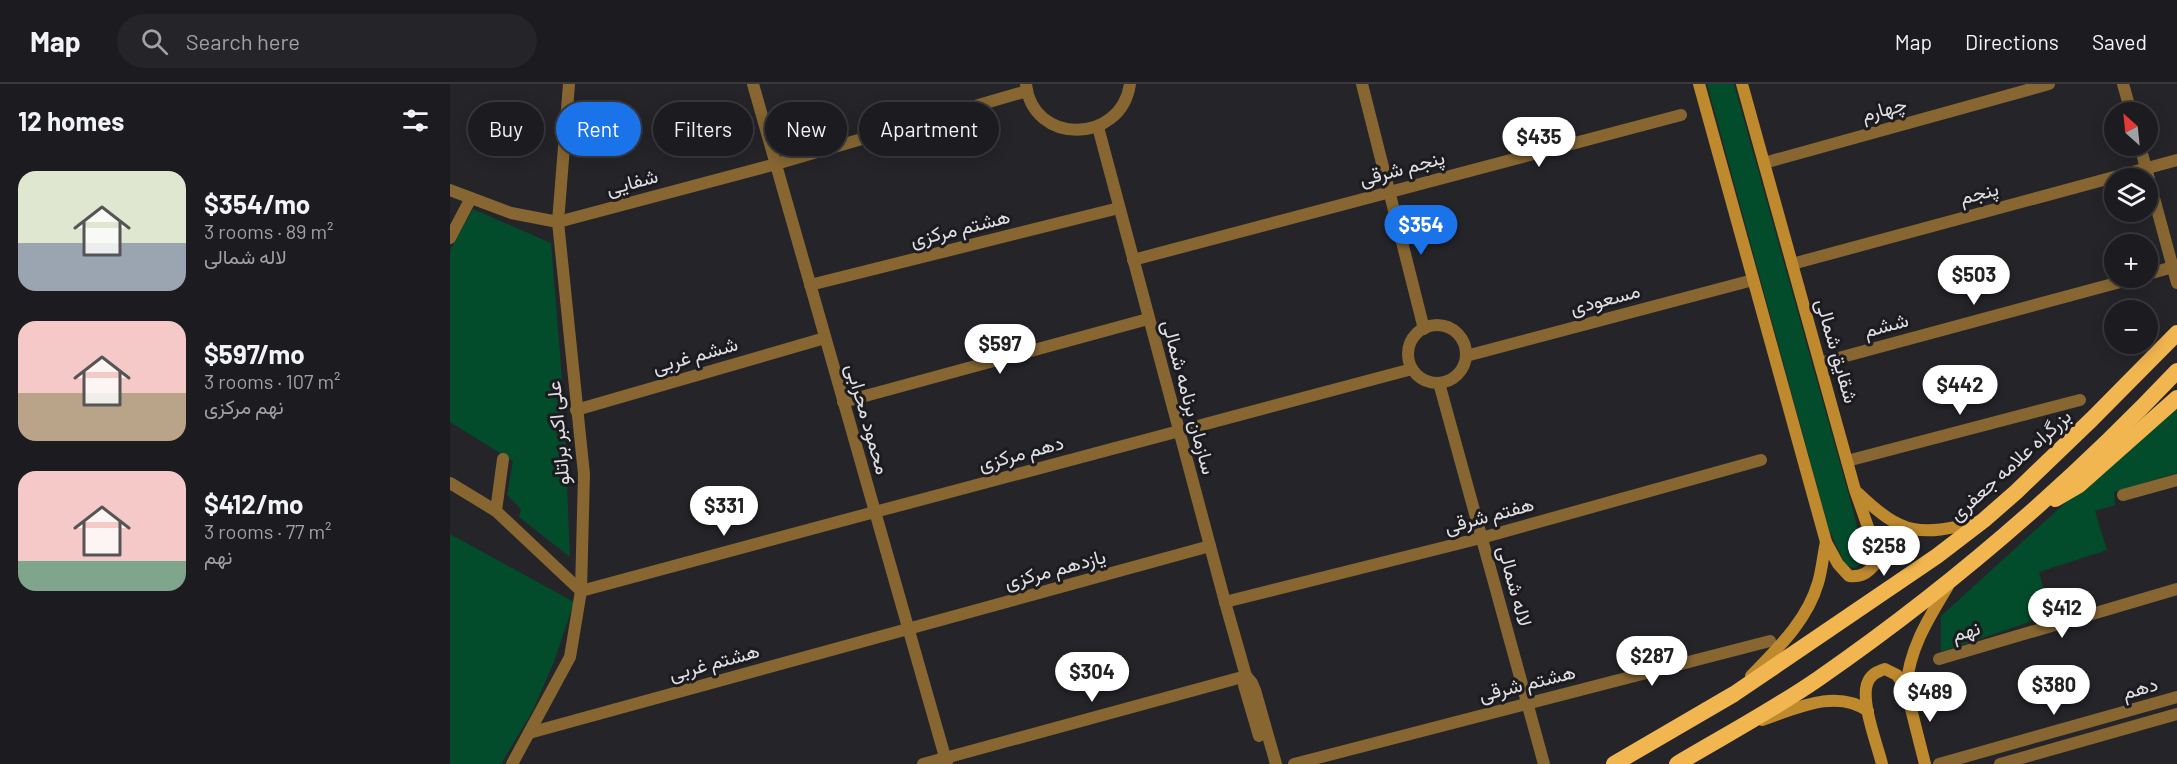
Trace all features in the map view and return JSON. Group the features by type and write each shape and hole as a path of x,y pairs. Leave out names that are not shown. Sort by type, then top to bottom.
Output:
{"highway":[{"name":"بزرگراه علامه جعفری","path":"1614,764 1734,694 1937,556 1984,520 2092,419 2177,333"},
{"path":"1677,764 1816,680 1952,579 2033,512 2177,371"},
{"path":"2033,512 2079,485 2177,398"}],"main road":[{"path":"1699,84 1826,542 1818,584 1807,608 1789,637 1734,694"},
{"name":"شقایق شمالی","path":"1742,84 1855,490 1876,550 1876,563 1869,572 1859,577 1849,576 1838,564 1826,542"},
{"path":"1855,490 1893,523 1914,530 1936,530 1984,520"},
{"path":"1906,689 1913,650 1952,579"},
{"path":"1882,764 1868,711 1866,693 1867,683 1873,674 1885,669 1897,675 1906,689 1925,764"},
{"path":"1738,728 1809,704 1831,701 1846,701 1868,711"}],"street":[{"name":"علی اکبر براتلو","path":"512,764 570,657 581,591 584,474 558,222 570,84"},
{"name":"محمود محرابی","path":"753,84 946,761"},
{"path":"1026,88 1037,111 1054,125 1076,130 1098,127 1111,118 1122,107 1130,84"},
{"path":"1362,84 1424,328"},
{"name":"چهارم","path":"1764,163 2049,84"},
{"path":"2123,84 2128,102"},
{"name":"شفایی","path":"558,222 776,164 1026,88"},
{"name":"پنجم شرقی","path":"1133,260 1681,115"},
{"name":"سازمان برنامه شمالی","path":"1098,127 1177,430 1246,676"},
{"path":"2143,156 2146,168"},
{"name":"پنجم","path":"2146,168 2177,160"},
{"name":"پنجم","path":"1792,264 2104,179"},
{"path":"450,190 511,213 558,222"},
{"path":"450,238 471,198"},
{"name":"هشتم مرکزی","path":"810,285 1119,208"},
{"path":"2158,212 2177,283"},
{"path":"2158,271 2173,267"},
{"name":"مسعودی","path":"1466,356 1753,280"},
{"name":"ششم","path":"1820,363 2104,286"},
{"path":"843,402 1148,319"},
{"path":"1439,325 1453,330 1463,341 1466,356 1462,369 1452,379 1439,383 1429,382 1419,377 1412,369 1408,358 1409,346 1414,336 1424,328 1439,325"},
{"name":"ششم غربی","path":"576,410 825,338"},
{"name":"دهم مرکزی","path":"581,591 1412,369"},
{"name":"لاله شمالی","path":"1439,383 1544,764"},
{"path":"1847,461 2080,400"},
{"path":"496,511 503,459"},
{"name":"هفتم شرقی","path":"1225,602 1481,538 1761,460"},
{"path":"2122,495 2177,480"},
{"path":"450,483 496,511 581,591"},
{"name":"یازدهم مرکزی","path":"909,629 1210,546"},
{"name":"نهم","path":"1938,659 2177,589"},
{"name":"هشتم غربی","path":"529,733 909,629"},
{"name":"هشتم شرقی","path":"1294,764 1770,641"},
{"path":"923,764 946,761 1246,676"},
{"path":"1246,676 1244,686 1268,764"},
{"path":"1246,676 1252,683 1276,764"},
{"name":"دهم","path":"1939,764 2177,697"},
{"name":"دهم","path":"2000,764 2177,714"}],"green space":[{"path":"1707,84 1734,84 1853,510 1863,552 1862,562 1856,568 1846,566 1829,530"},
{"path":"473,209 551,243 563,391 570,557 519,517 521,509 507,495 513,461 450,422 450,250"},
{"path":"2177,401 2177,473 2114,492 2115,505 2095,511 2107,550 2039,572 2050,615 1941,652 1941,616"},
{"path":"450,534 574,602 554,662 531,714 501,764 450,764"}]}
